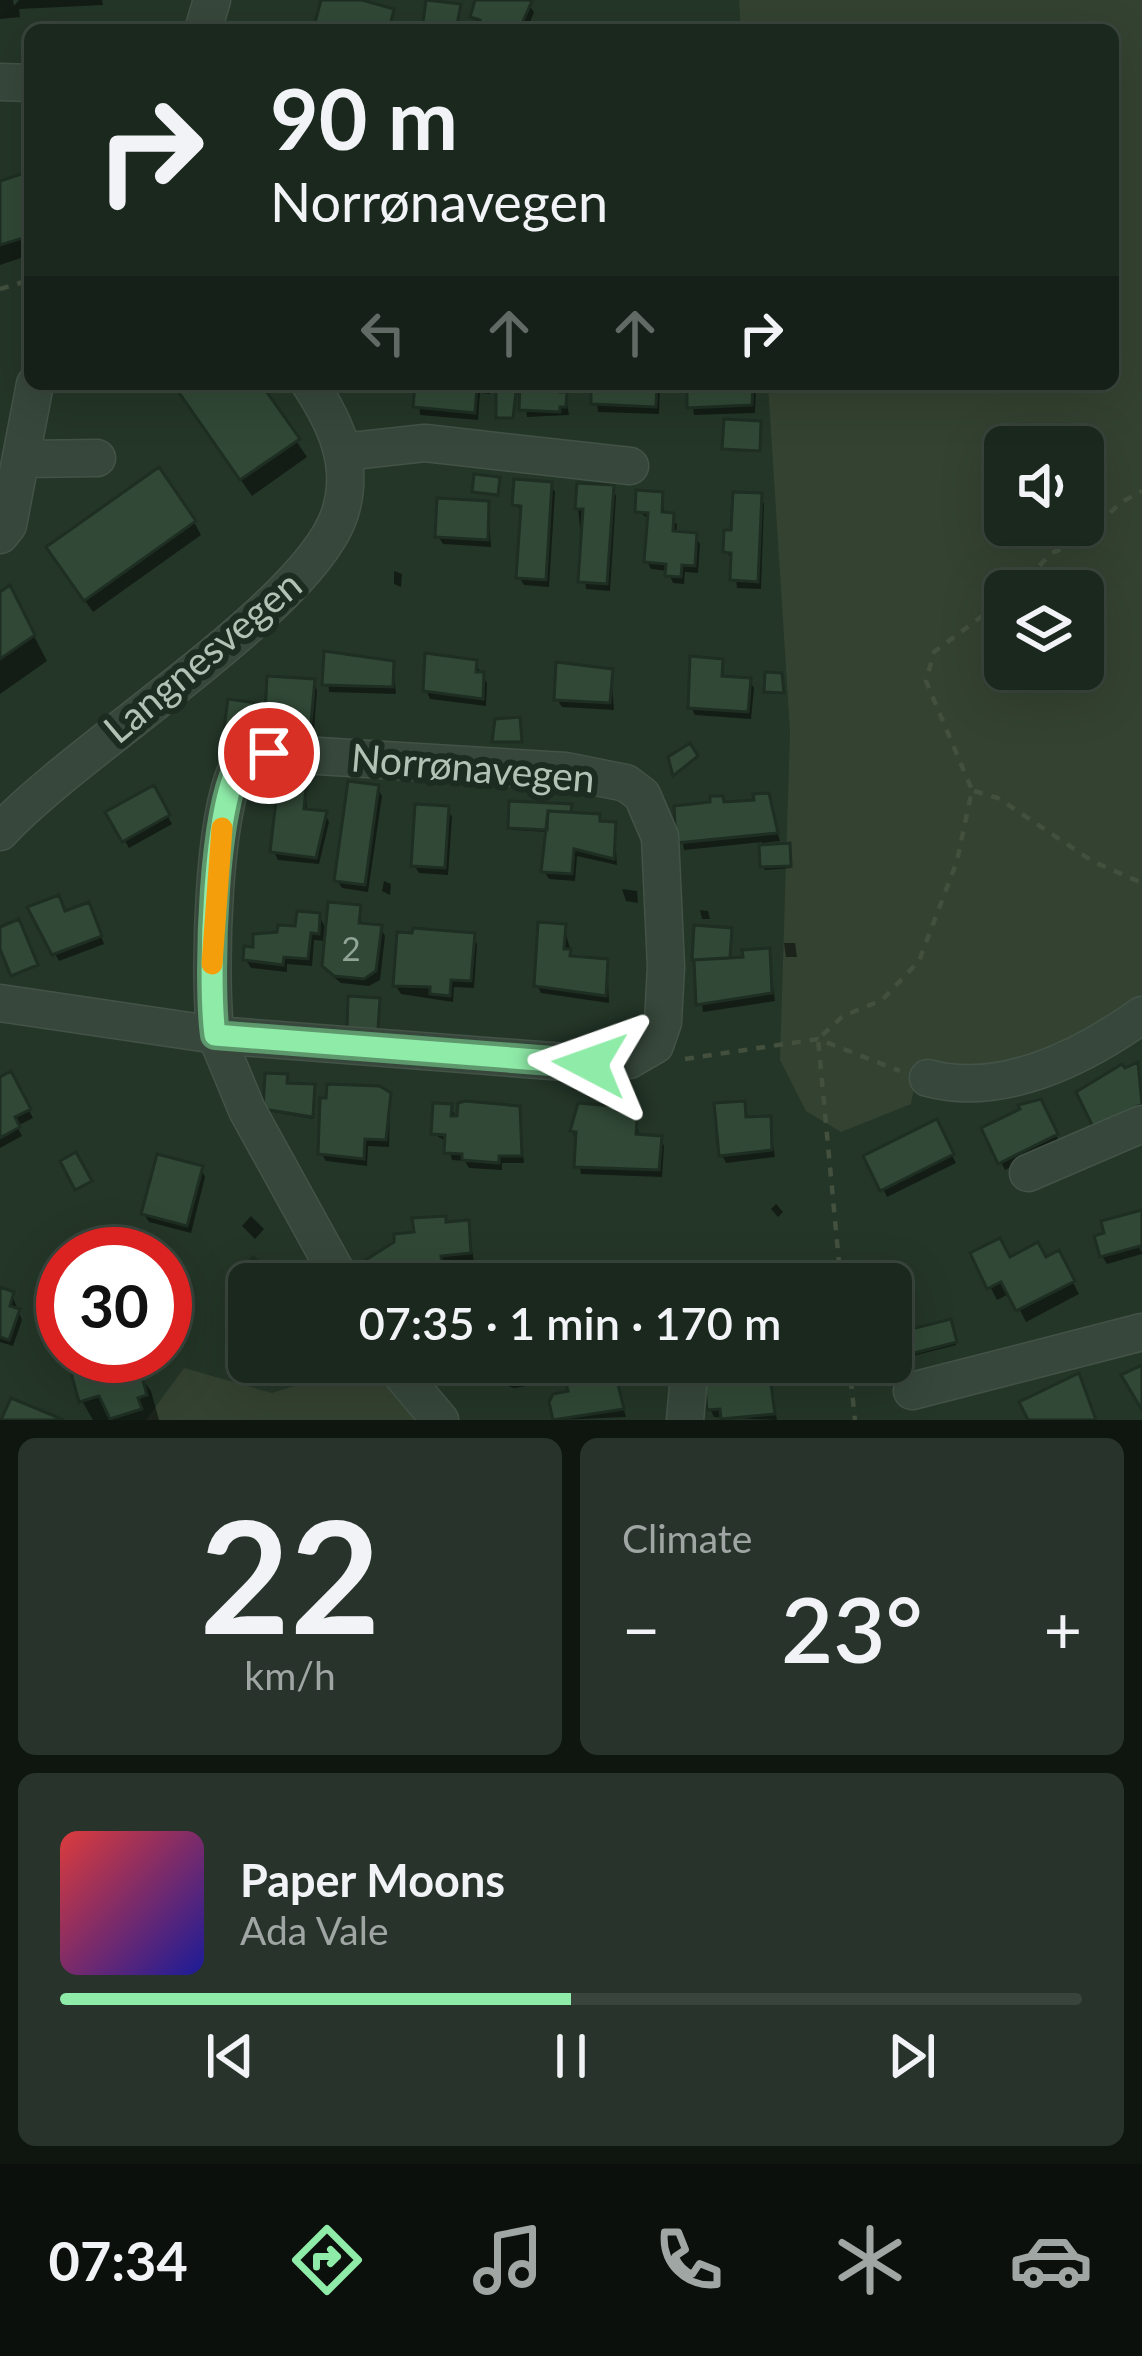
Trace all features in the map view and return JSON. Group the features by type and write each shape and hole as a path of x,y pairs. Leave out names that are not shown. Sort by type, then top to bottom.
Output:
{"street":[{"path":"0,535 8,525 34,390"},
{"name":"Langnesvegen","path":"0,832 59,774 309,568 340,514 346,473 343,452 313,390"},
{"path":"343,452 425,442 630,466"},
{"path":"22,459 97,458"},
{"name":"Norrønavegen","path":"215,1035 210,997 230,779 252,754 324,753 605,776 642,795 660,837 666,967 663,1022 646,1054"},
{"path":"0,1003 215,1035 590,1064 646,1054"},
{"path":"928,1078 981,1087 1005,1081 1091,1046 1142,1015"},
{"path":"215,1035 247,1110 331,1263"},
{"path":"1028,1173 1142,1124"},
{"path":"912,1390 1142,1332"},
{"path":"409,1383 440,1420"},
{"path":"685,1420 688,1383"}],"path":[{"path":"1035,570 1052,553 1082,540 1120,502 1142,491"},
{"path":"646,1054 691,1059 818,1039 843,1016 882,1000 919,961 957,860 972,790 926,681 934,652 984,615"},
{"path":"972,790 998,798 1092,861 1142,883"},
{"path":"818,1039 854,1057 928,1078"},
{"path":"818,1039 840,1263"},
{"path":"851,1383 855,1420"}],"green space":[{"path":"739,0 1142,0 1142,1003 1012,1067 916,1078 911,1104 841,1132 806,1111 780,1060 790,731 768,390 1119,390 1119,24 741,24"},
{"path":"192,1370 272,1393 304,1383 429,1383 460,1420 146,1420 173,1383 192,1383"}],"building":[{"path":"321,0 362,0 394,9 390,24 315,24"},
{"path":"426,0 461,4 457,24 423,24"},
{"path":"475,0 532,1 522,24 481,24 470,17"},
{"path":"24,173 24,238 0,245 0,181"},
{"path":"177,390 265,390 300,439 240,480"},
{"path":"414,390 477,390 475,413 413,407"},
{"path":"496,390 516,390 513,418 496,418"},
{"path":"520,390 567,392 566,407 560,407 560,412 519,410"},
{"path":"591,390 657,390 656,407 591,404"},
{"path":"687,390 753,390 752,405 687,408"},
{"path":"724,419 761,421 760,451 722,449"},
{"path":"159,467 196,521 84,601 46,547"},
{"path":"474,474 500,477 498,495 472,492"},
{"path":"514,479 552,482 546,580 516,578 521,506 512,505"},
{"path":"577,483 614,485 607,584 578,582 583,509 575,509"},
{"path":"636,490 663,492 662,512 674,513 673,531 697,533 695,566 682,565 681,577 665,576 666,564 644,562 648,513 635,512"},
{"path":"733,492 762,493 758,582 730,580 731,553 723,552 724,530 731,530"},
{"path":"437,498 489,501 488,540 435,537"},
{"path":"10,585 35,635 0,659 0,592"},
{"path":"324,651 394,661 393,687 322,685"},
{"path":"425,653 477,660 476,672 484,672 483,699 423,691"},
{"path":"690,656 723,659 722,676 751,678 748,712 688,708"},
{"path":"556,662 613,669 610,703 554,700"},
{"path":"765,672 782,673 784,693 764,692"},
{"path":"267,676 315,679 311,723 301,722 301,716 265,714"},
{"path":"228,699 256,703 252,732 224,728"},
{"path":"520,717 522,742 492,742 495,719"},
{"path":"690,743 698,756 673,776 668,757"},
{"path":"279,775 307,778 304,809 327,811 316,858 270,852"},
{"path":"348,781 379,785 365,885 334,881"},
{"path":"154,785 170,815 122,842 105,812"},
{"path":"769,793 778,833 676,843 674,806 710,802 710,796 723,796 724,802 754,800 753,794"},
{"path":"509,801 572,804 571,812 548,811 547,830 508,828"},
{"path":"415,804 449,806 445,868 411,866"},
{"path":"548,811 600,814 600,821 616,822 614,859 574,849 572,874 541,872"},
{"path":"790,843 791,866 760,867 759,845"},
{"path":"59,895 65,911 89,902 102,936 52,955 27,907"},
{"path":"328,902 361,905 359,923 382,925 376,971 364,979 334,976 322,966"},
{"path":"297,911 320,913 319,934 311,933 308,959 284,957 283,965 243,960 244,946 253,947 253,934 277,932 278,925 295,926"},
{"path":"19,919 38,965 11,976 0,949 0,927"},
{"path":"538,922 566,924 564,949 571,949 570,956 608,959 606,996 534,986"},
{"path":"694,925 732,928 730,958 692,960"},
{"path":"413,928 475,933 471,981 451,980 450,996 430,994 430,987 393,986 397,932 412,933"},
{"path":"770,948 772,993 696,1005 694,960 743,957 742,950"},
{"path":"348,996 380,998 378,1030 347,1028"},
{"path":"1138,1062 1142,1104 1093,1127 1076,1092 1122,1064 1125,1068"},
{"path":"11,1071 31,1109 15,1117 20,1127 0,1138 0,1077"},
{"path":"265,1073 288,1074 287,1083 315,1084 313,1117 263,1109"},
{"path":"327,1084 380,1086 391,1093 386,1140 365,1139 364,1159 318,1154 320,1098 326,1098"},
{"path":"1041,1099 1058,1134 998,1164 981,1128 1020,1109 1018,1105"},
{"path":"745,1101 746,1117 771,1116 772,1150 719,1156 714,1103"},
{"path":"433,1103 452,1104 451,1116 457,1116 458,1103 520,1106 522,1156 499,1156 499,1163 462,1160 462,1154 444,1153 445,1135 431,1134"},
{"path":"578,1103 638,1108 636,1134 662,1136 659,1170 574,1167 576,1132 570,1131"},
{"path":"937,1119 954,1154 880,1191 863,1156"},
{"path":"76,1152 92,1181 75,1190 60,1161"},
{"path":"157,1154 203,1166 187,1226 141,1214"},
{"path":"1142,1210 1142,1251 1140,1246 1100,1257 1094,1236 1104,1233 1101,1221"},
{"path":"412,1218 469,1220 471,1253 441,1256 442,1263 365,1263 394,1242 394,1234 414,1232"},
{"path":"1000,1238 1010,1257 1038,1242 1046,1257 1059,1250 1075,1281 1016,1311 1001,1282 987,1289 970,1253"},
{"path":"0,1287 14,1292 10,1306 20,1309 9,1340 0,1337"},
{"path":"951,1319 957,1342 912,1354 912,1329"},
{"path":"1142,1365 1142,1410 1121,1375"},
{"path":"1079,1373 1096,1420 1028,1420 1019,1402"},
{"path":"74,1383 144,1383 147,1395 138,1398 142,1409 110,1419 99,1396 79,1402"},
{"path":"566,1383 618,1383 624,1409 553,1420 549,1402 553,1394 568,1391"},
{"path":"705,1383 771,1383 775,1414 721,1419 720,1409 707,1410"},
{"path":"11,1398 64,1420 1,1420"}],"slow traffic":[{"path":"212,964 222,828"}],"route":[{"path":"269,753 244,758 226,794 210,997 215,1035 590,1064"}]}
